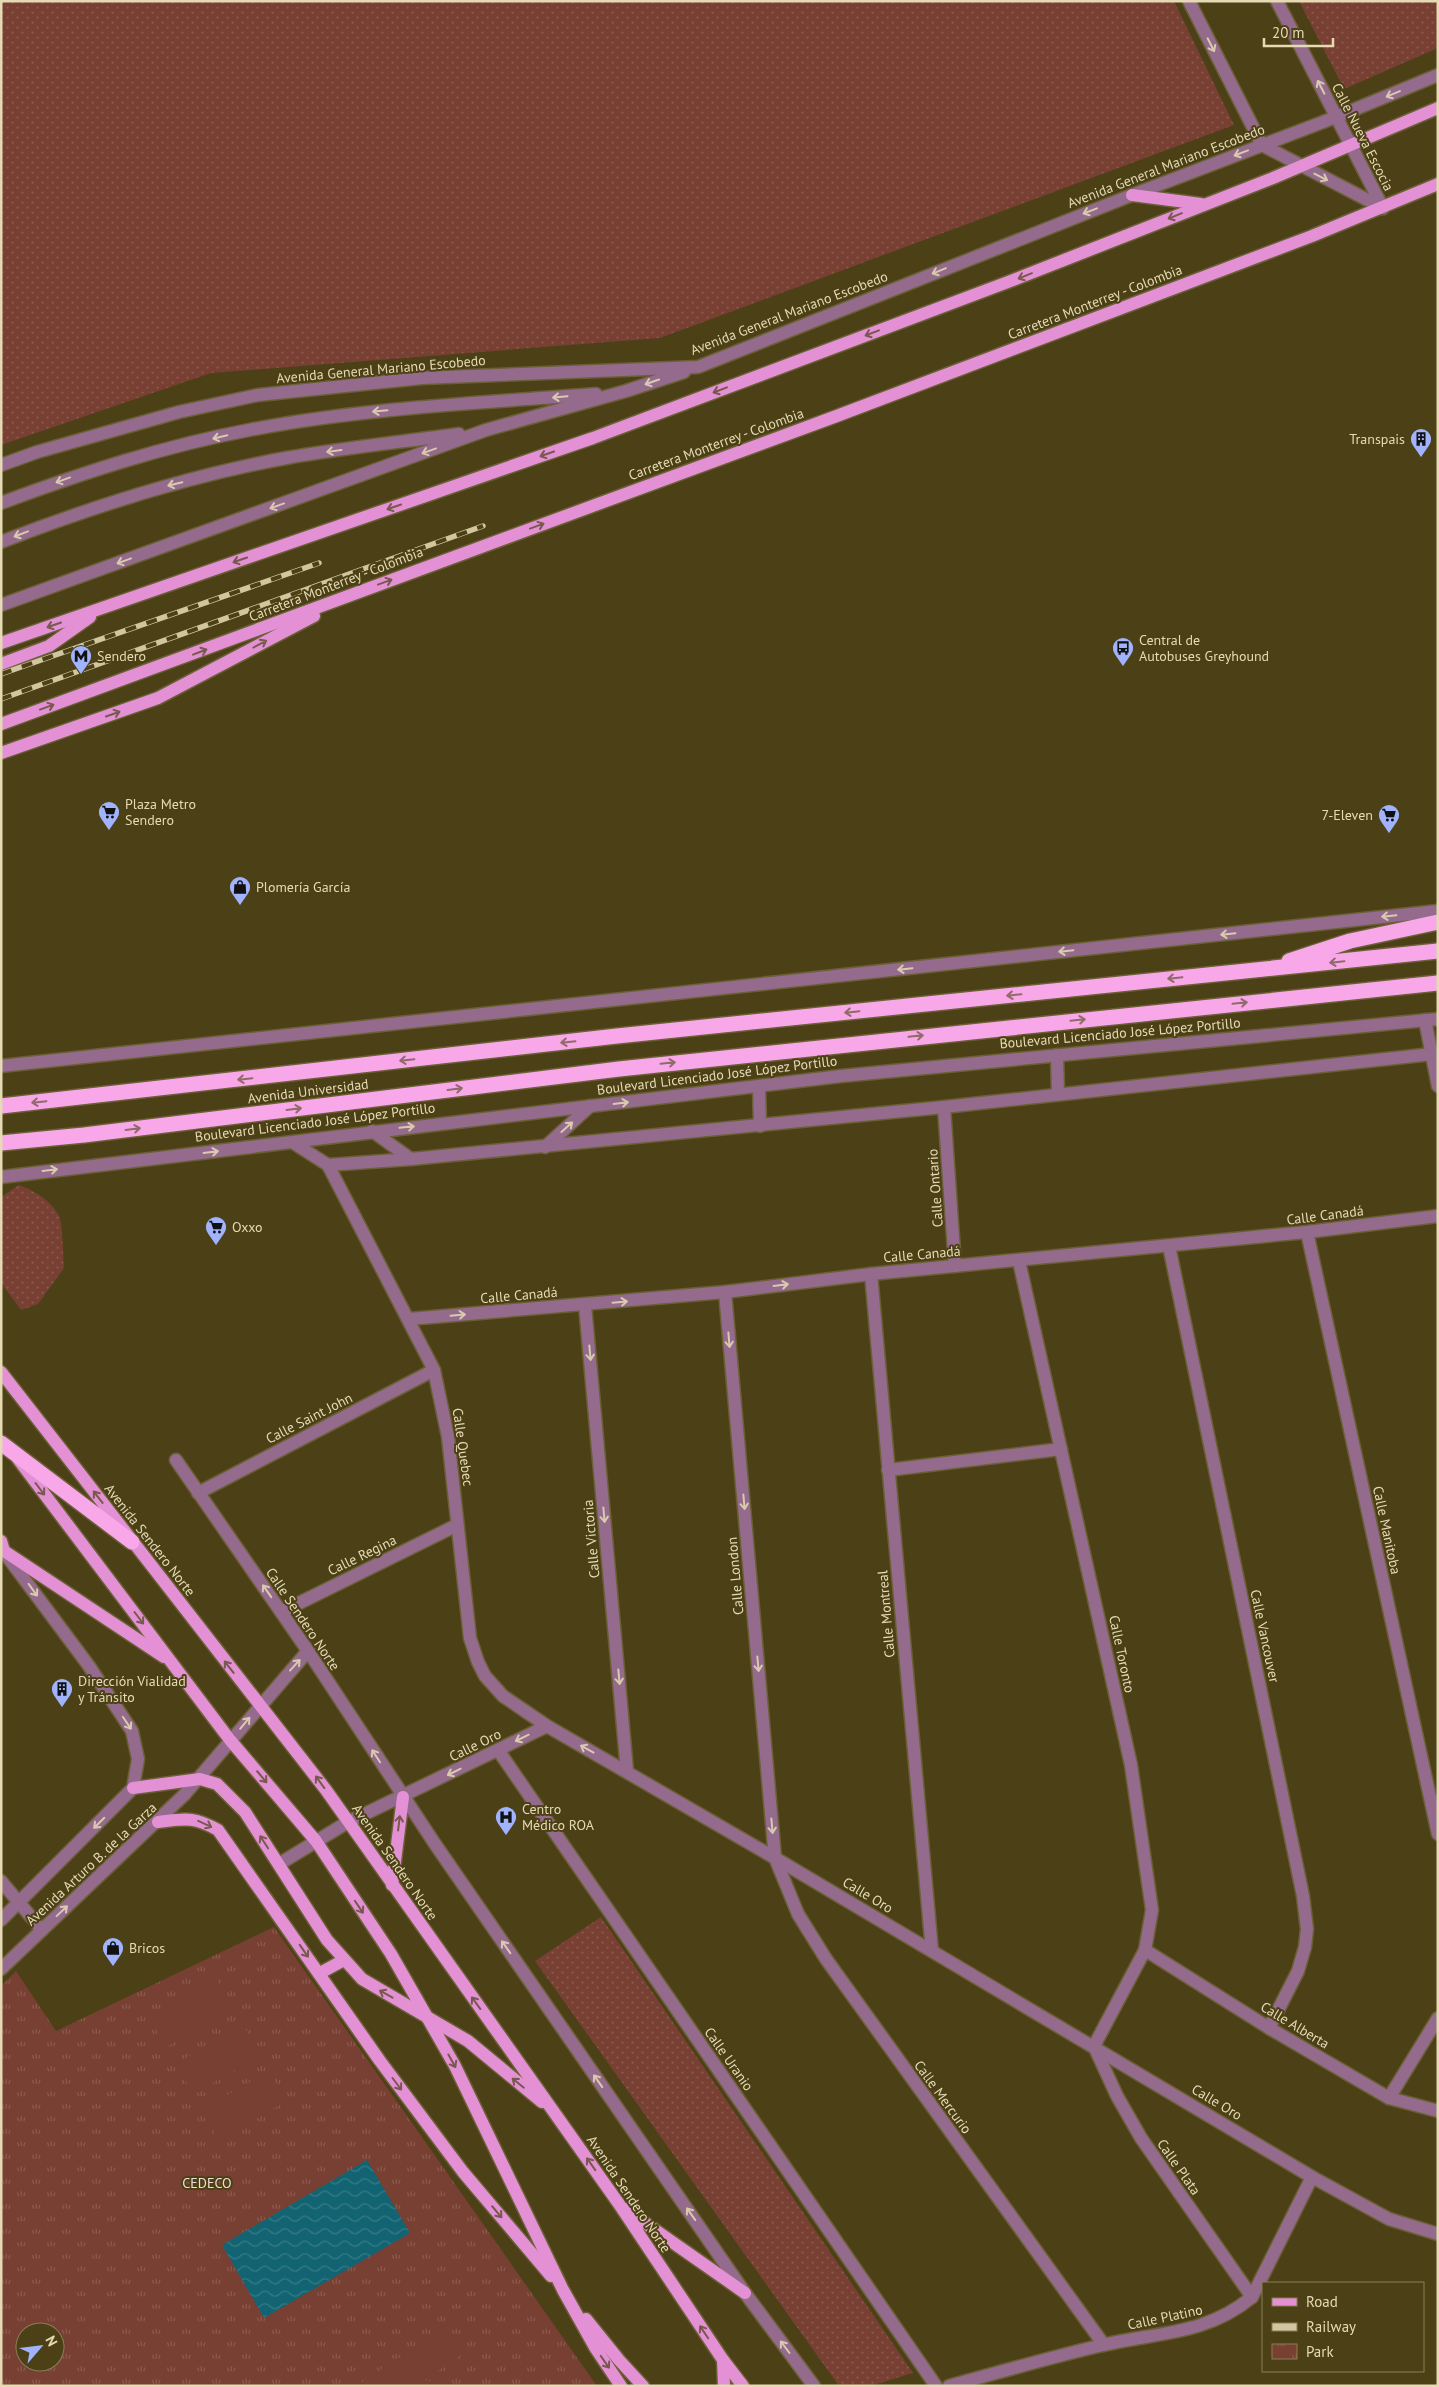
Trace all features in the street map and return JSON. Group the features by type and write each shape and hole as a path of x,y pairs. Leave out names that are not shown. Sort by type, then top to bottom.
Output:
{"highway":[{"path":"1267,969 1350,941 1438,922"},
{"path":"1267,969 1438,951"},
{"name":"Avenida Universidad","path":"1,1106 617,1036 1267,969"},
{"name":"Boulevard Licenciado José López Portillo","path":"619,1069 1438,983"},
{"name":"Avenida Universidad","path":"1,1143 84,1135 619,1069"},
{"path":"6,1447 132,1542"}],"main road":[{"path":"1,643 593,438 1008,282 1301,166 1438,108"},
{"name":"Carretera Monterrey - Colombia","path":"1,724 174,662 361,590 834,417 1383,208 1438,184"},
{"path":"1132,195 1204,204"},
{"path":"1,753 158,698 361,590"},
{"path":"1,664 49,646 102,608"},
{"name":"Avenida Sendero Norte","path":"1,1372 259,1706 309,1766 619,2204 723,2360 743,2386"},
{"path":"1,1437 6,1447 230,1740 316,1841 391,1954 455,2066 563,2290 596,2349 621,2386"},
{"path":"2,1546 172,1663"},
{"path":"133,1788 200,1779 217,1784 245,1812 327,1940 362,1979 468,2042 555,2114"},
{"path":"392,1885 403,1797"},
{"path":"158,1822 184,1819 200,1820 218,1830 380,2061 463,2172 563,2290 619,2360 643,2386"},
{"path":"320,1974 344,1960"},
{"path":"619,2204 746,2294"},
{"path":"723,2360 724,2386"}],"street":[{"path":"1189,1 1262,146"},
{"name":"Calle Nueva Escocia","path":"1277,1 1383,208"},
{"name":"Avenida General Mariano Escobedo","path":"1,465 37,452 179,412 258,395 422,378 698,367 1132,195 1336,118 1438,75"},
{"name":"Calle Nueva Escocia","path":"1262,146 1383,208"},
{"path":"1,605 486,430 626,391 698,367"},
{"path":"1,503 91,470 162,450 249,430 369,412 626,391"},
{"path":"1,542 143,491 266,463 486,430"},
{"path":"1,1066 1438,911"},
{"name":"Boulevard Licenciado José López Portillo","path":"1,1177 759,1086 1057,1055 1438,1019"},
{"path":"1425,1020 1438,1086"},
{"path":"292,1142 328,1164 411,1159 944,1108 1432,1054"},
{"path":"1057,1055 1058,1094"},
{"path":"759,1086 760,1126"},
{"path":"545,1147 590,1106"},
{"name":"Calle Ontario","path":"944,1108 955,1266"},
{"path":"372,1131 411,1159"},
{"name":"Calle Quebec","path":"328,1164 434,1370 448,1437 470,1638 478,1662 486,1676 503,1696 547,1726"},
{"name":"Calle Canadá","path":"409,1319 725,1292 870,1274 1307,1232 1438,1216"},
{"name":"Calle Manitoba","path":"1307,1232 1438,1834"},
{"name":"Calle Vancouver","path":"1169,1246 1306,1921 1305,1947 1298,1970 1269,2028"},
{"name":"Calle Toronto","path":"1019,1261 1131,1765 1142,1829 1152,1910 1145,1950 1094,2046"},
{"name":"Calle Montreal","path":"870,1274 932,1951"},
{"name":"Calle London","path":"725,1292 775,1858"},
{"name":"Calle Victoria","path":"585,1305 627,1771"},
{"name":"Calle Saint John","path":"198,1493 434,1370"},
{"path":"888,1470 1061,1449"},
{"name":"Calle Sendero Norte","path":"176,1460 308,1651 403,1797"},
{"name":"Calle Regina","path":"281,1612 457,1525"},
{"path":"2,1546 89,1666 132,1731 138,1759 133,1788"},
{"path":"230,1740 308,1651"},
{"name":"Calle Oro","path":"279,1864 348,1822 547,1726 627,1771 1094,2046 1312,2177 1389,2219 1438,2234"},
{"name":"Avenida Arturo B. de la Garza","path":"1,1969 158,1822 200,1779 230,1740"},
{"name":"Calle Uranio","path":"498,1750 936,2386"},
{"name":"Avenida Arturo B. de la Garza","path":"1,1920 133,1788"},
{"path":"403,1797 746,2294 814,2386"},
{"name":"Calle Mercurio","path":"775,1858 798,1914 826,1959 1104,2345"},
{"path":"1,1881 42,1930"},
{"name":"Calle Alberta","path":"1145,1950 1269,2028 1389,2098 1438,2111"},
{"path":"1389,2098 1438,2018"},
{"name":"Calle Plata","path":"1094,2046 1117,2096 1141,2138 1252,2297"},
{"name":"Calle Platino","path":"949,2386 1104,2345 1180,2332 1212,2322 1238,2308 1252,2297 1312,2177"}],"green space":[{"path":"1,1 1174,1 1234,125 660,338 211,373 1,445"},
{"path":"1299,1 1438,1 1438,48 1344,89"},
{"path":"19,1185 42,1197 59,1216 64,1268 38,1304 21,1310 1,1283 1,1197"},
{"path":"601,1917 913,2373 870,2386 839,2386 535,1961"},
{"name":"CEDECO","path":"274,1927 597,2386 1,2386 1,1986 16,1971 56,2031"},
{"path":"216,1978 234,2008 166,2047 149,2017"},
{"path":"243,2025 261,2055 193,2094 176,2064"},
{"path":"269,2071 286,2101 219,2140 201,2110"},
{"path":"443,2329 460,2356 424,2380 450,2386 356,2386"}],"water":[{"path":"367,2160 410,2233 264,2318 222,2245"}],"railway":[{"path":"1,699 483,526"},
{"path":"1,674 319,563"}],"place":[{"name":"Transpais","path":"1421,458"},
{"name":"Central de Autobuses Greyhound","path":"1123,667"},
{"name":"Sendero","path":"81,675"},
{"name":"Plaza Metro Sendero","path":"109,831"},
{"name":"7-Eleven","path":"1389,834"},
{"name":"Plomería García","path":"240,906"},
{"name":"Oxxo","path":"216,1246"},
{"name":"Dirección Vialidad y Tránsito","path":"62,1708"},
{"name":"Centro Médico ROA","path":"506,1836"},
{"name":"Bricos","path":"113,1967"}]}
